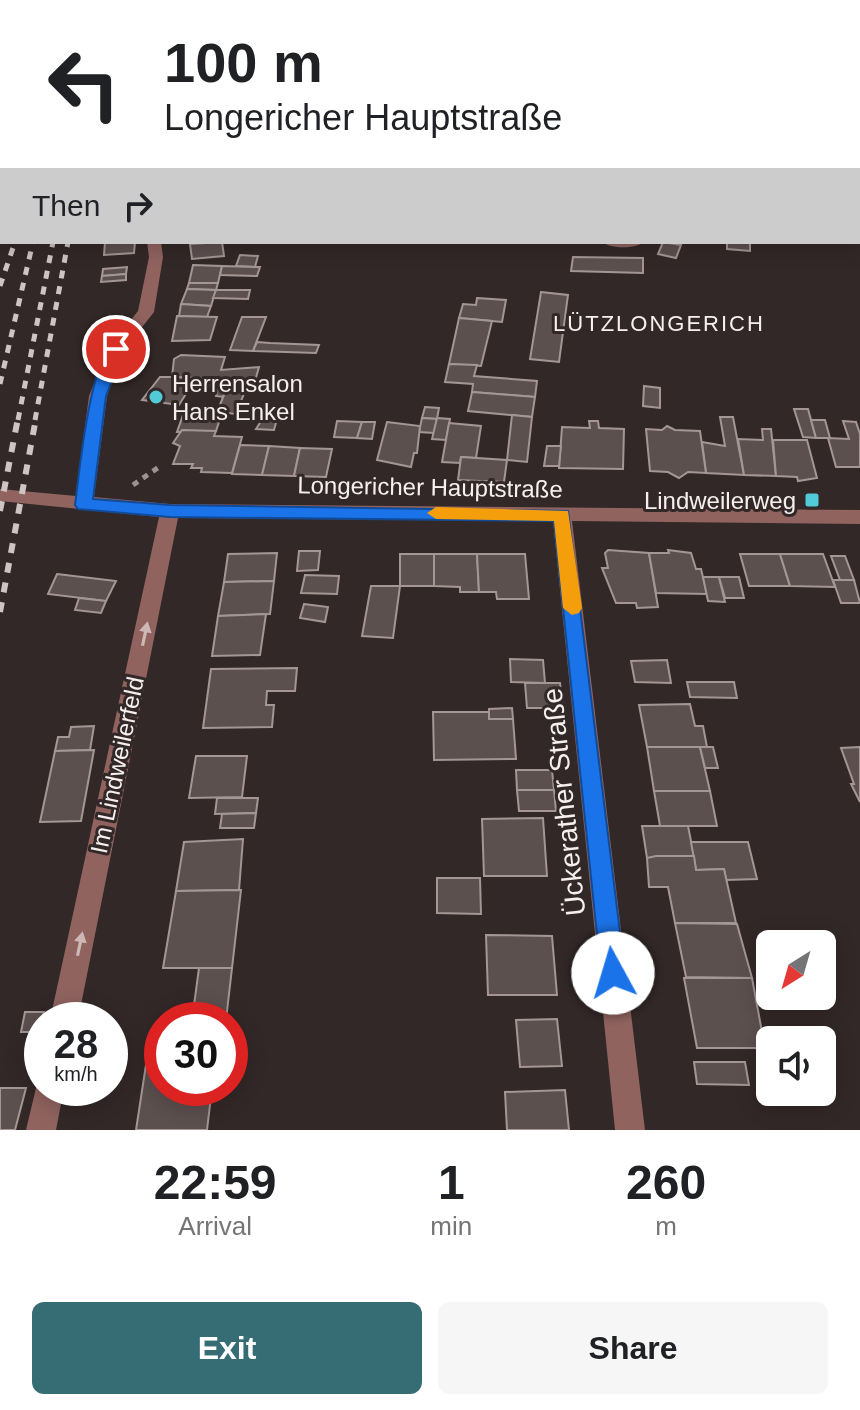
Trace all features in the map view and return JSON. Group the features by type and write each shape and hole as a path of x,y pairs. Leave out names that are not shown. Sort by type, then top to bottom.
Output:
{"street":[{"path":"84,505 98,396 116,349 146,312 156,257 154,244"},
{"name":"Longericher Hauptstraße","path":"0,495 170,511 860,517"},
{"name":"Im Lindweilerfeld","path":"68,1002 170,511"},
{"name":"Ückerather Straße","path":"562,515 630,1130"},
{"path":"41,1130 46,1106"}],"path":[{"path":"143,478 159,467"}],"building":[{"path":"105,244 135,244 134,253 104,255"},
{"path":"190,244 222,244 224,256 192,259"},
{"path":"662,244 681,245 676,258 658,254"},
{"path":"727,244 750,244 750,251 727,249"},
{"path":"240,255 258,256 255,267 236,266"},
{"path":"573,257 643,258 643,273 571,271"},
{"path":"193,265 222,266 218,283 189,283"},
{"path":"222,266 260,267 257,276 220,275"},
{"path":"127,267 126,274 102,276 103,269"},
{"path":"126,274 126,280 101,282 102,276"},
{"path":"189,283 218,283 216,290 187,289"},
{"path":"187,289 216,290 211,306 181,304"},
{"path":"216,290 250,290 248,299 213,298"},
{"path":"541,292 568,295 559,362 530,359"},
{"path":"477,298 506,300 502,322 459,318 463,304 476,305"},
{"path":"181,304 211,306 207,317 179,316"},
{"path":"177,316 217,317 210,340 172,341"},
{"path":"242,317 266,317 253,351 230,350"},
{"path":"459,318 492,321 481,366 449,364"},
{"path":"257,342 319,345 316,353 253,351"},
{"path":"181,355 225,357 221,370 259,367 255,381 172,377 174,359"},
{"path":"449,364 477,365 474,376 537,381 535,397 472,392 473,384 445,382"},
{"path":"160,377 196,378 179,405 142,400"},
{"path":"196,378 230,380 223,397 216,396 219,386 192,384"},
{"path":"230,380 249,381 236,414 217,412"},
{"path":"644,386 660,388 660,408 643,406"},
{"path":"472,392 535,397 532,417 468,411"},
{"path":"425,407 439,408 437,419 422,418"},
{"path":"794,409 808,409 816,438 803,437"},
{"path":"183,415 221,416 216,431 177,432"},
{"path":"512,415 532,417 527,462 507,460"},
{"path":"720,417 733,417 744,475 706,473 702,442 725,446"},
{"path":"263,418 277,419 274,430 256,429"},
{"path":"422,418 437,419 434,433 419,432"},
{"path":"437,418 450,419 446,440 432,439"},
{"path":"811,420 825,420 830,438 816,438"},
{"path":"337,421 362,422 357,438 334,437"},
{"path":"589,421 598,421 599,428 624,429 623,469 559,468 562,427 590,428"},
{"path":"843,421 856,422 860,434 860,467 836,467 828,438 849,439"},
{"path":"362,422 375,422 372,439 357,438"},
{"path":"387,422 420,426 417,453 414,453 411,467 377,460"},
{"path":"449,423 481,426 476,458 461,457 460,463 442,462"},
{"path":"667,426 675,430 700,431 706,473 688,472 679,478 668,472 650,471 646,429 662,430"},
{"path":"762,429 771,429 776,476 744,475 738,439 763,440"},
{"path":"182,430 216,431 214,436 242,437 232,473 201,472 202,468 191,468 193,464 173,464 180,446 173,443"},
{"path":"773,440 807,440 817,478 798,481 797,477 776,476"},
{"path":"240,445 269,446 262,475 232,474"},
{"path":"269,446 300,448 294,476 262,475"},
{"path":"547,446 561,446 559,466 544,466"},
{"path":"300,448 332,449 326,477 294,476"},
{"path":"461,457 507,460 504,482 458,480"},
{"path":"608,550 649,553 658,607 637,608 636,603 616,603 602,568 608,568 605,553"},
{"path":"668,550 691,553 696,569 701,569 707,594 656,593 649,553 669,553"},
{"path":"299,551 320,551 318,570 297,571"},
{"path":"277,553 274,581 224,582 228,554"},
{"path":"400,554 434,554 434,586 400,586"},
{"path":"434,554 477,554 479,592 460,592 460,587 434,586"},
{"path":"477,554 525,554 529,599 497,599 496,592 479,592"},
{"path":"740,554 780,554 790,586 749,586"},
{"path":"780,554 823,554 835,587 790,586"},
{"path":"831,556 845,556 854,580 840,580"},
{"path":"57,574 116,581 106,601 48,594"},
{"path":"305,575 339,576 337,594 301,593"},
{"path":"703,577 719,577 725,602 708,601"},
{"path":"719,577 739,577 744,598 725,598"},
{"path":"833,580 854,580 860,603 841,603"},
{"path":"274,581 270,614 218,616 224,582"},
{"path":"371,586 400,586 393,638 362,636"},
{"path":"79,598 106,601 101,613 75,610"},
{"path":"304,604 328,607 325,622 300,618"},
{"path":"266,614 260,655 212,656 218,616"},
{"path":"510,659 543,660 545,683 511,682"},
{"path":"667,660 671,683 635,682 631,661"},
{"path":"297,668 295,691 267,691 266,705 274,705 272,727 203,728 211,669"},
{"path":"687,682 734,682 737,698 690,697"},
{"path":"525,683 560,683 563,708 527,708"},
{"path":"690,704 695,726 703,726 707,747 647,747 639,705"},
{"path":"512,708 513,719 489,719 489,709"},
{"path":"433,712 489,712 489,719 513,719 516,759 434,760"},
{"path":"94,726 90,750 55,751 58,737 69,737 71,727"},
{"path":"647,747 700,747 710,791 654,791"},
{"path":"700,747 713,747 718,768 705,768"},
{"path":"860,747 860,802 851,784 854,784 841,748"},
{"path":"94,750 81,821 40,822 55,751"},
{"path":"196,756 247,756 242,797 189,798"},
{"path":"516,770 552,770 554,790 517,790"},
{"path":"517,790 554,790 556,811 519,811"},
{"path":"654,791 710,791 717,826 660,826"},
{"path":"217,798 258,798 256,813 215,814"},
{"path":"256,813 254,828 220,828 222,814"},
{"path":"543,818 547,876 484,876 482,819"},
{"path":"642,826 688,826 694,856 647,858"},
{"path":"243,839 239,890 176,891 184,842"},
{"path":"691,842 748,842 757,879 726,880 724,869 696,870"},
{"path":"694,856 696,870 724,869 736,923 675,923 668,887 649,887 647,858"},
{"path":"437,878 480,878 481,914 437,913"},
{"path":"241,890 232,968 163,968 176,891"},
{"path":"675,923 737,924 752,978 686,977"},
{"path":"486,935 552,936 557,995 488,995"},
{"path":"199,968 232,968 228,1002 194,1002"},
{"path":"684,978 752,978 761,1026 756,1026 756,1048 697,1048"},
{"path":"557,1019 562,1066 520,1067 516,1020"},
{"path":"694,1062 745,1062 749,1085 697,1084"},
{"path":"144,1078 144,1106 210,1106 207,1130 136,1130"},
{"path":"0,1088 24,1088 15,1130 0,1130"},
{"path":"565,1090 569,1130 507,1130 505,1092"}],"railway":[{"path":"0,286 14,244"},
{"path":"0,384 33,244"},
{"path":"18,420 53,244"},
{"path":"35,420 68,244"},
{"path":"0,511 18,418"},
{"path":"0,612 36,418"}],"slow traffic":[{"path":"436,513 562,515 572,608"}],"place":[{"name":"Herrensalon Hans Enkel","path":"156,397"},
{"name":"Lindweilerweg","path":"812,500"}],"district":[{"name":"LÜTZLONGERICH","path":"659,323"}],"route":[{"path":"116,349 98,396 84,505 170,511 562,515 613,973"}]}
